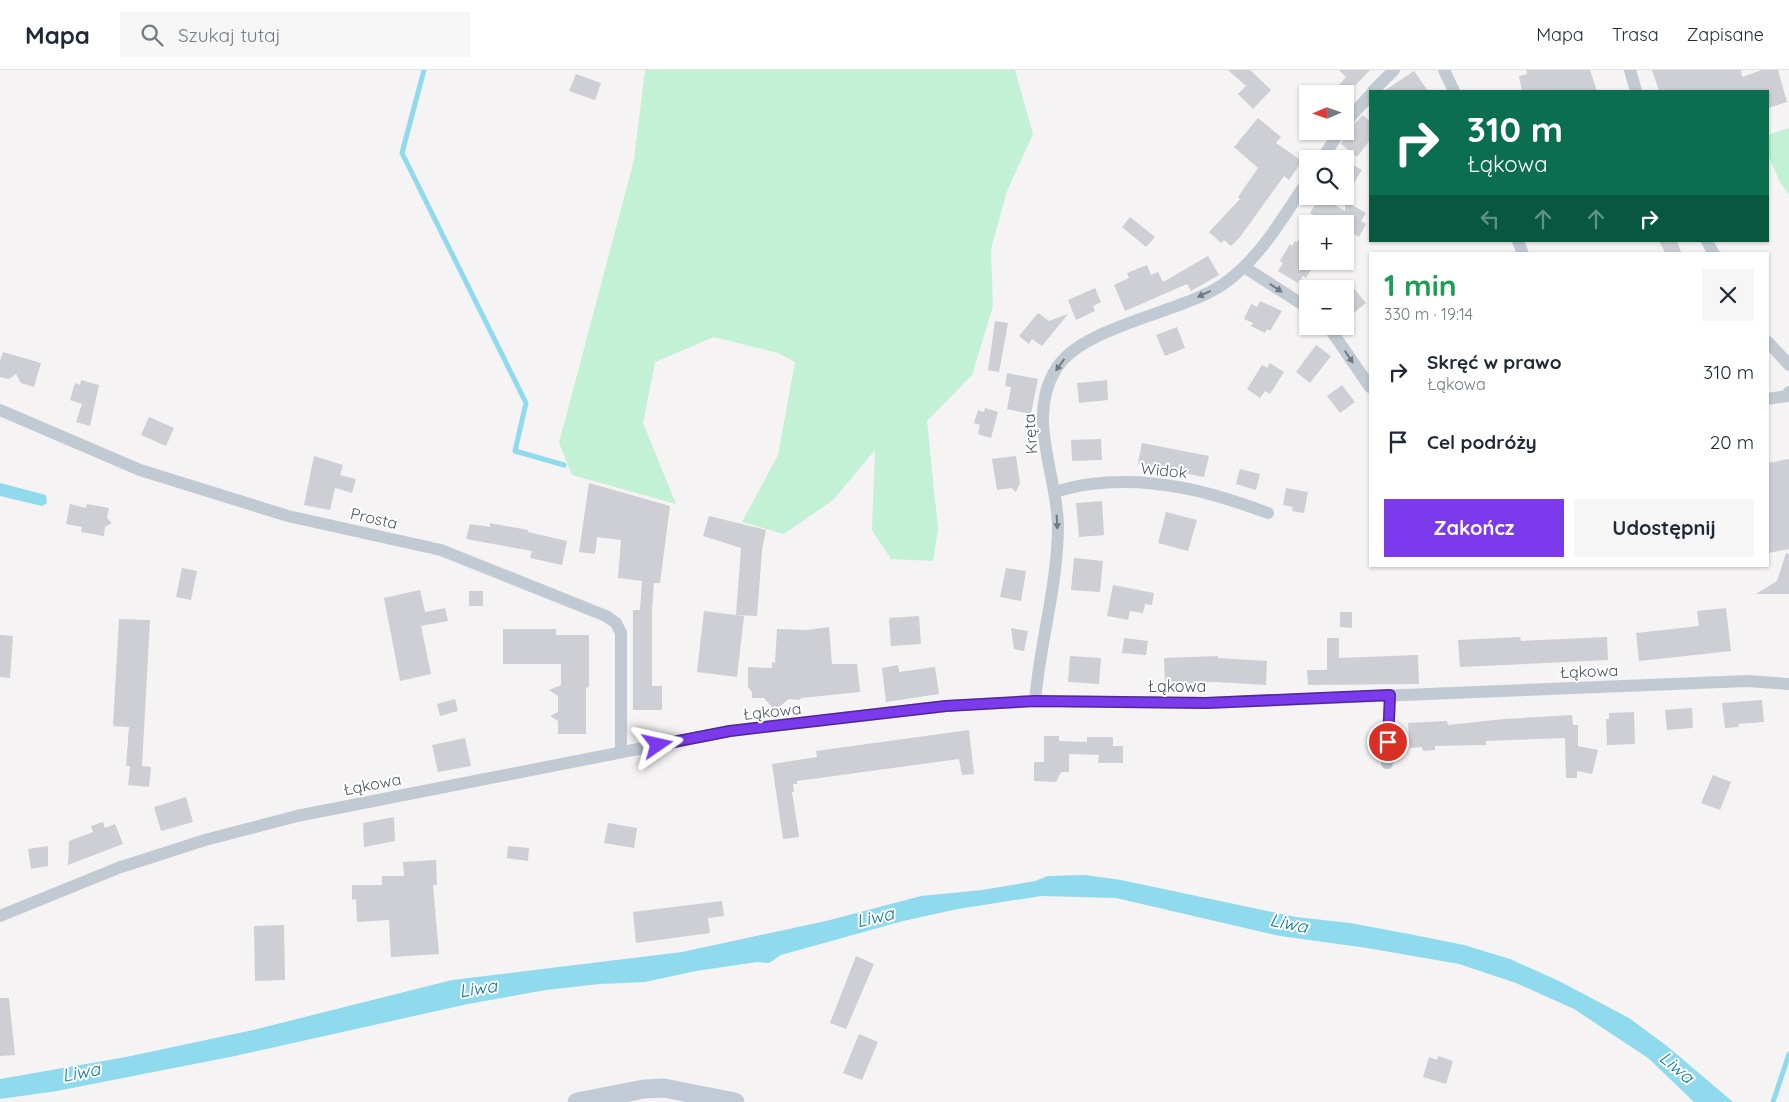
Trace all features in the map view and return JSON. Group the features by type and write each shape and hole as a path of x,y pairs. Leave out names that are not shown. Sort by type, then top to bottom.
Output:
{"street":[{"path":"1374,90 1394,70"},
{"path":"1444,70 1454,90"},
{"path":"1630,70 1636,90"},
{"path":"1354,113 1369,96"},
{"name":"Kręta","path":"1035,701 1038,668 1057,558 1058,523 1042,421 1046,393 1056,370 1070,351 1089,340 1203,295 1222,285 1244,267 1264,246 1299,194"},
{"path":"1244,267 1299,302"},
{"path":"1334,335 1369,386"},
{"path":"1769,343 1789,365"},
{"path":"1769,399 1786,396 1789,392"},
{"name":"Prosta","path":"0,410 150,473 288,516 441,550 606,616 616,623 621,633 621,752"},
{"name":"Widok","path":"1054,492 1091,484 1117,482 1169,485 1226,497 1268,513"},
{"name":"Łąkowa","path":"0,916 118,868 205,840 288,818 730,731 946,706 1035,701 1206,703 1747,681 1789,684"},
{"path":"1387,763 1390,695"},
{"path":"577,1102 644,1089 664,1088 735,1102"}],"green space":[{"path":"645,70 1015,70 1033,134 1007,191 991,249 993,306 972,375 927,421 938,529 933,561 891,559 872,530 875,450 833,500 784,534 742,522 778,455 795,362 778,353 714,337 655,362 643,423 676,504 572,475 559,443 634,160"},
{"path":"1789,128 1789,195 1780,182 1769,157 1769,135"}],"water":[{"path":"0,483 46,495 47,503 42,506 0,496"},
{"name":"Liwa","path":"1085,875 1121,880 1296,917 1350,923 1409,934 1464,945 1510,959 1559,981 1629,1018 1667,1046 1733,1102 1694,1102 1648,1058 1574,1009 1516,983 1459,964 1367,948 1280,936 1116,898 1041,896 958,909 903,921 781,955 769,963 757,962 696,971 645,982 600,984 546,990 468,1004 235,1056 57,1091 0,1099 0,1079 126,1057 253,1030 452,980 682,952 826,921 921,896 982,890 1035,881 1048,876"}],"building":[{"path":"1228,70 1250,70 1271,90 1253,109 1238,94 1246,86"},
{"path":"1339,70 1370,70 1354,87 1354,85 1339,85 1346,77"},
{"path":"1526,70 1590,70 1597,90 1522,90 1519,76 1527,74"},
{"path":"1652,70 1741,70 1742,77 1762,70 1778,70 1787,102 1769,108 1769,90 1659,90"},
{"path":"1414,71 1427,90 1386,90"},
{"path":"576,74 601,83 595,100 569,91"},
{"path":"1363,115 1369,121 1369,141 1357,157 1354,155 1354,150 1348,150 1341,144 1343,140 1354,140 1354,124"},
{"path":"1258,118 1281,137 1276,143 1299,159 1299,165 1289,180 1284,176 1240,237 1231,246 1224,240 1221,243 1209,232 1240,199 1238,197 1258,168 1234,147"},
{"path":"1354,165 1362,170 1354,183"},
{"path":"1315,205 1335,205 1345,211 1345,205 1352,205 1366,213 1361,221 1366,224 1359,237 1354,234 1354,215 1313,215 1310,213"},
{"path":"1130,217 1155,237 1146,247 1122,227"},
{"path":"1299,239 1299,270 1311,270 1306,278 1303,276 1298,283 1278,271 1283,263 1280,261 1290,244 1292,246 1295,241 1297,242"},
{"path":"1660,242 1677,242 1681,252 1665,252"},
{"path":"1208,256 1219,275 1191,291 1187,284 1125,311 1114,285 1129,278 1127,273 1147,265 1151,275 1158,272 1163,282"},
{"path":"1095,288 1101,302 1093,306 1095,311 1076,320 1068,300"},
{"path":"1354,288 1366,303 1354,313"},
{"path":"1260,301 1282,311 1270,331 1267,329 1265,333 1251,326 1253,323 1244,319 1251,304 1257,307"},
{"path":"1038,313 1049,321 1068,314 1042,346 1032,339 1029,344 1019,336"},
{"path":"995,321 1008,323 999,372 988,370"},
{"path":"1177,327 1185,348 1165,356 1156,335"},
{"path":"1316,345 1331,356 1310,383 1296,372"},
{"path":"3,352 41,363 34,387 21,383 16,374 9,379 0,377 0,361"},
{"path":"1270,363 1284,372 1270,394 1265,391 1260,398 1247,389 1262,365 1267,368"},
{"path":"1007,373 1038,379 1031,414 1007,409 1011,387 1005,386"},
{"path":"81,380 99,385 90,426 76,422 82,404 89,406 70,400 75,383 80,385"},
{"path":"1107,380 1108,400 1079,403 1077,383"},
{"path":"1342,385 1355,402 1340,413 1327,396"},
{"path":"985,408 998,412 991,438 978,434 980,425 974,423 978,410 984,412"},
{"path":"149,417 174,428 166,446 141,435"},
{"path":"1101,439 1102,460 1072,461 1071,440"},
{"path":"1142,443 1209,456 1204,477 1138,464"},
{"path":"314,456 343,465 340,475 356,479 352,493 335,488 330,510 304,505"},
{"path":"1016,456 1020,483 1016,492 1011,488 997,490 992,459"},
{"path":"1789,459 1789,549 1769,553 1769,463"},
{"path":"1240,469 1260,474 1256,490 1236,484"},
{"path":"589,483 670,506 660,583 654,583 652,610 652,686 662,686 662,710 633,710 633,610 640,610 642,581 618,578 621,540 597,537 595,554 579,552"},
{"path":"1286,488 1308,492 1304,513 1292,511 1293,507 1283,505"},
{"path":"1102,501 1104,535 1079,537 1076,503"},
{"path":"70,504 86,508 87,504 109,508 107,518 112,523 105,527 104,536 81,532 82,527 66,524"},
{"path":"1166,512 1197,520 1188,551 1158,543"},
{"path":"709,516 766,530 762,550 757,616 736,615 741,548 703,536"},
{"path":"490,523 528,530 528,532 567,541 562,565 530,558 532,551 466,539 470,524 490,527"},
{"path":"1786,553 1789,554 1789,594 1756,594 1777,581"},
{"path":"1074,558 1103,561 1100,592 1071,590"},
{"path":"182,568 197,571 191,600 176,597"},
{"path":"1006,568 1026,571 1021,601 1000,597"},
{"path":"1113,585 1154,593 1152,605 1145,604 1143,613 1130,611 1128,620 1107,616"},
{"path":"420,590 425,612 445,608 448,621 421,626 431,674 400,681 384,598"},
{"path":"469,591 483,591 483,606 469,606"},
{"path":"1726,608 1731,651 1639,661 1636,633 1699,626 1697,611"},
{"path":"704,611 744,616 737,677 697,672"},
{"path":"1340,612 1352,612 1352,628 1340,627"},
{"path":"919,616 921,644 891,646 889,618"},
{"path":"119,619 150,620 142,766 151,767 149,787 128,785 130,766 126,766 129,727 113,726"},
{"path":"829,627 832,664 857,664 860,692 801,698 800,700 789,699 779,707 772,707 764,698 752,698 752,692 748,687 748,667 772,668 772,662 775,663 777,629 807,630"},
{"path":"1011,628 1028,631 1024,651 1014,649"},
{"path":"503,629 556,629 556,635 589,635 589,687 586,688 586,734 558,734 558,721 550,716 558,712 558,696 549,690 561,685 561,664 503,664"},
{"path":"0,635 13,636 10,678 0,677"},
{"path":"1520,637 1521,641 1607,637 1608,660 1460,667 1458,640"},
{"path":"1124,638 1148,641 1146,655 1122,653"},
{"path":"1327,638 1339,638 1339,658 1418,655 1419,684 1308,685 1307,670 1327,670"},
{"path":"1070,656 1101,658 1099,684 1068,682"},
{"path":"1218,656 1218,658 1267,661 1266,685 1216,682 1165,684 1164,658"},
{"path":"898,665 899,672 935,667 939,694 886,702 882,668"},
{"path":"455,699 458,711 440,716 437,704"},
{"path":"1762,700 1764,722 1738,724 1739,727 1725,728 1722,703"},
{"path":"1692,708 1693,728 1667,730 1665,710"},
{"path":"1634,712 1635,744 1607,745 1606,719 1609,719 1609,713"},
{"path":"1572,715 1573,725 1578,725 1578,746 1598,750 1592,774 1577,771 1577,778 1566,778 1565,738 1486,741 1486,745 1435,746 1435,750 1423,751 1422,747 1410,748 1408,723 1447,721 1448,725"},
{"path":"969,730 974,774 962,775 959,759 797,781 797,784 793,784 794,792 792,792 799,837 783,839 772,764 817,757 816,751"},
{"path":"1044,736 1059,736 1059,741 1087,742 1087,737 1113,737 1113,746 1123,746 1123,763 1098,763 1099,755 1069,754 1069,772 1061,772 1056,782 1034,781 1034,762 1044,762"},
{"path":"465,738 471,766 438,772 432,745"},
{"path":"1713,775 1731,782 1720,810 1701,803"},
{"path":"186,797 193,822 161,831 154,807"},
{"path":"394,817 395,841 364,847 363,823"},
{"path":"103,822 105,828 115,824 123,844 68,865 69,841 93,832 91,826"},
{"path":"608,823 637,828 634,848 604,843"},
{"path":"48,846 48,866 31,869 28,849"},
{"path":"508,846 529,848 528,861 507,858"},
{"path":"436,860 437,885 433,885 439,954 391,957 389,920 357,922 356,899 352,900 352,885 382,885 382,876 404,876 403,862"},
{"path":"722,901 724,916 708,918 710,933 636,943 633,912"},
{"path":"284,925 285,980 255,981 254,926"},
{"path":"856,956 874,964 846,1029 830,1023"},
{"path":"0,998 9,998 15,1055 0,1056"},
{"path":"859,1034 878,1042 862,1080 843,1073"},
{"path":"1438,1056 1453,1061 1446,1084 1423,1077 1429,1057 1437,1060"}],"waterway":[{"path":"424,70 402,153 526,403 515,451 564,465"},
{"path":"1773,1102 1789,1054"}],"route":[{"path":"658,745 730,731 765,729 946,706 1035,701 1206,703 1390,695 1388,742"}]}
